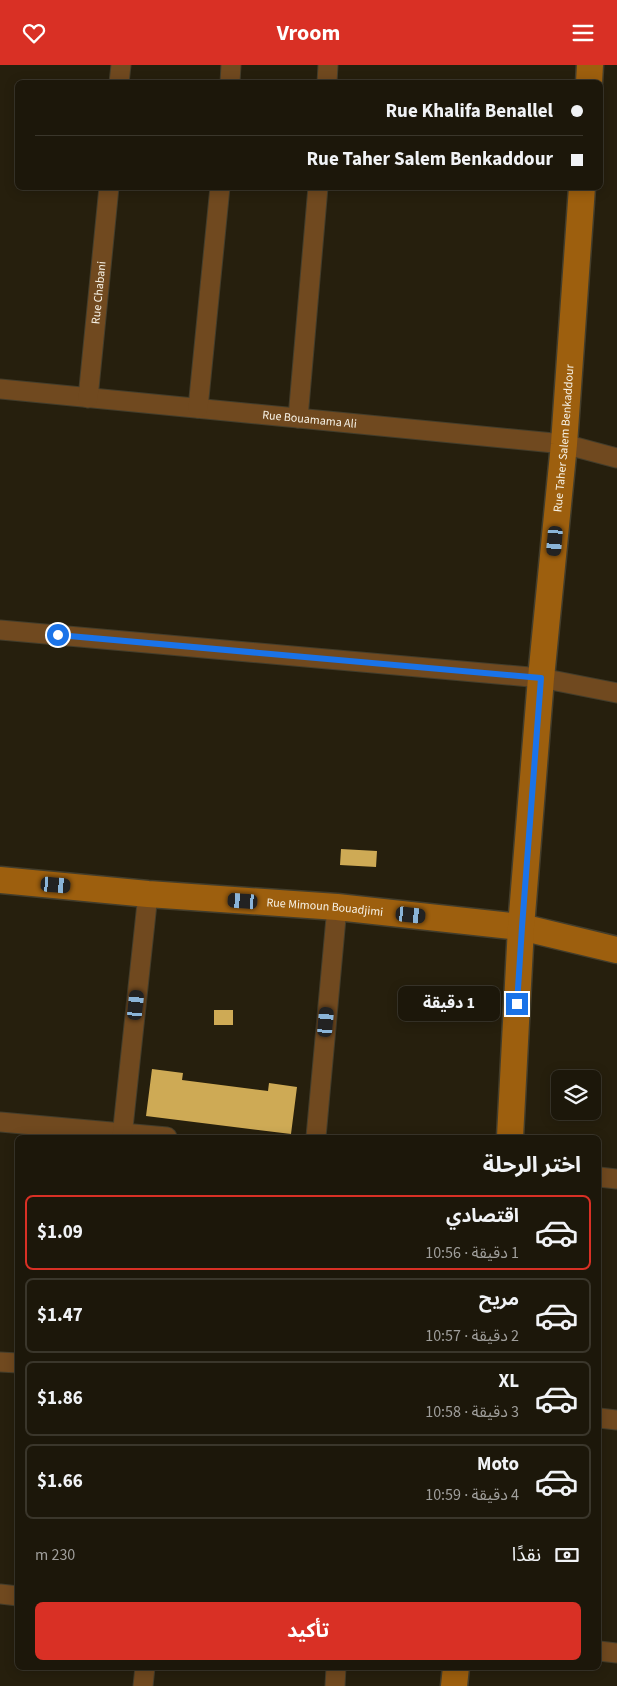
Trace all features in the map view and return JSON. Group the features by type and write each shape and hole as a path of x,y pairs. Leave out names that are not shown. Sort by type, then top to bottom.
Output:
{"street":[{"path":"119,80 121,65"},
{"path":"230,80 231,65"},
{"path":"327,80 328,65"},
{"path":"589,80 590,65"},
{"name":"Rue Chabani","path":"88,398 109,190"},
{"path":"198,408 220,190"},
{"path":"298,418 318,190"},
{"name":"Rue Taher Salem Benkaddour","path":"510,1135 522,927 541,678 564,444 582,190"},
{"name":"Rue Bouamama Ali","path":"0,389 564,444 617,458"},
{"path":"0,630 541,678 617,693"},
{"name":"Rue Mimoun Bouadjimi","path":"0,880 148,894 337,907 522,927 617,950"},
{"path":"122,1135 148,894"},
{"path":"316,1135 337,907"},
{"path":"0,1122 113,1135"},
{"path":"601,1177 617,1179"},
{"path":"0,1362 15,1363"},
{"path":"601,1418 617,1420"},
{"path":"0,1594 15,1595"},
{"path":"601,1651 617,1653"},
{"path":"144,1686 145,1670"},
{"path":"335,1686 336,1670"},
{"path":"454,1686 456,1670"}],"building":[{"path":"341,849 377,851 376,867 340,865"},
{"path":"214,1010 233,1010 233,1025 214,1025"},
{"path":"152,1069 183,1073 182,1080 268,1091 269,1083 297,1087 291,1134 146,1116"}],"route":[{"path":"58,635 541,678 517,1004"}]}
